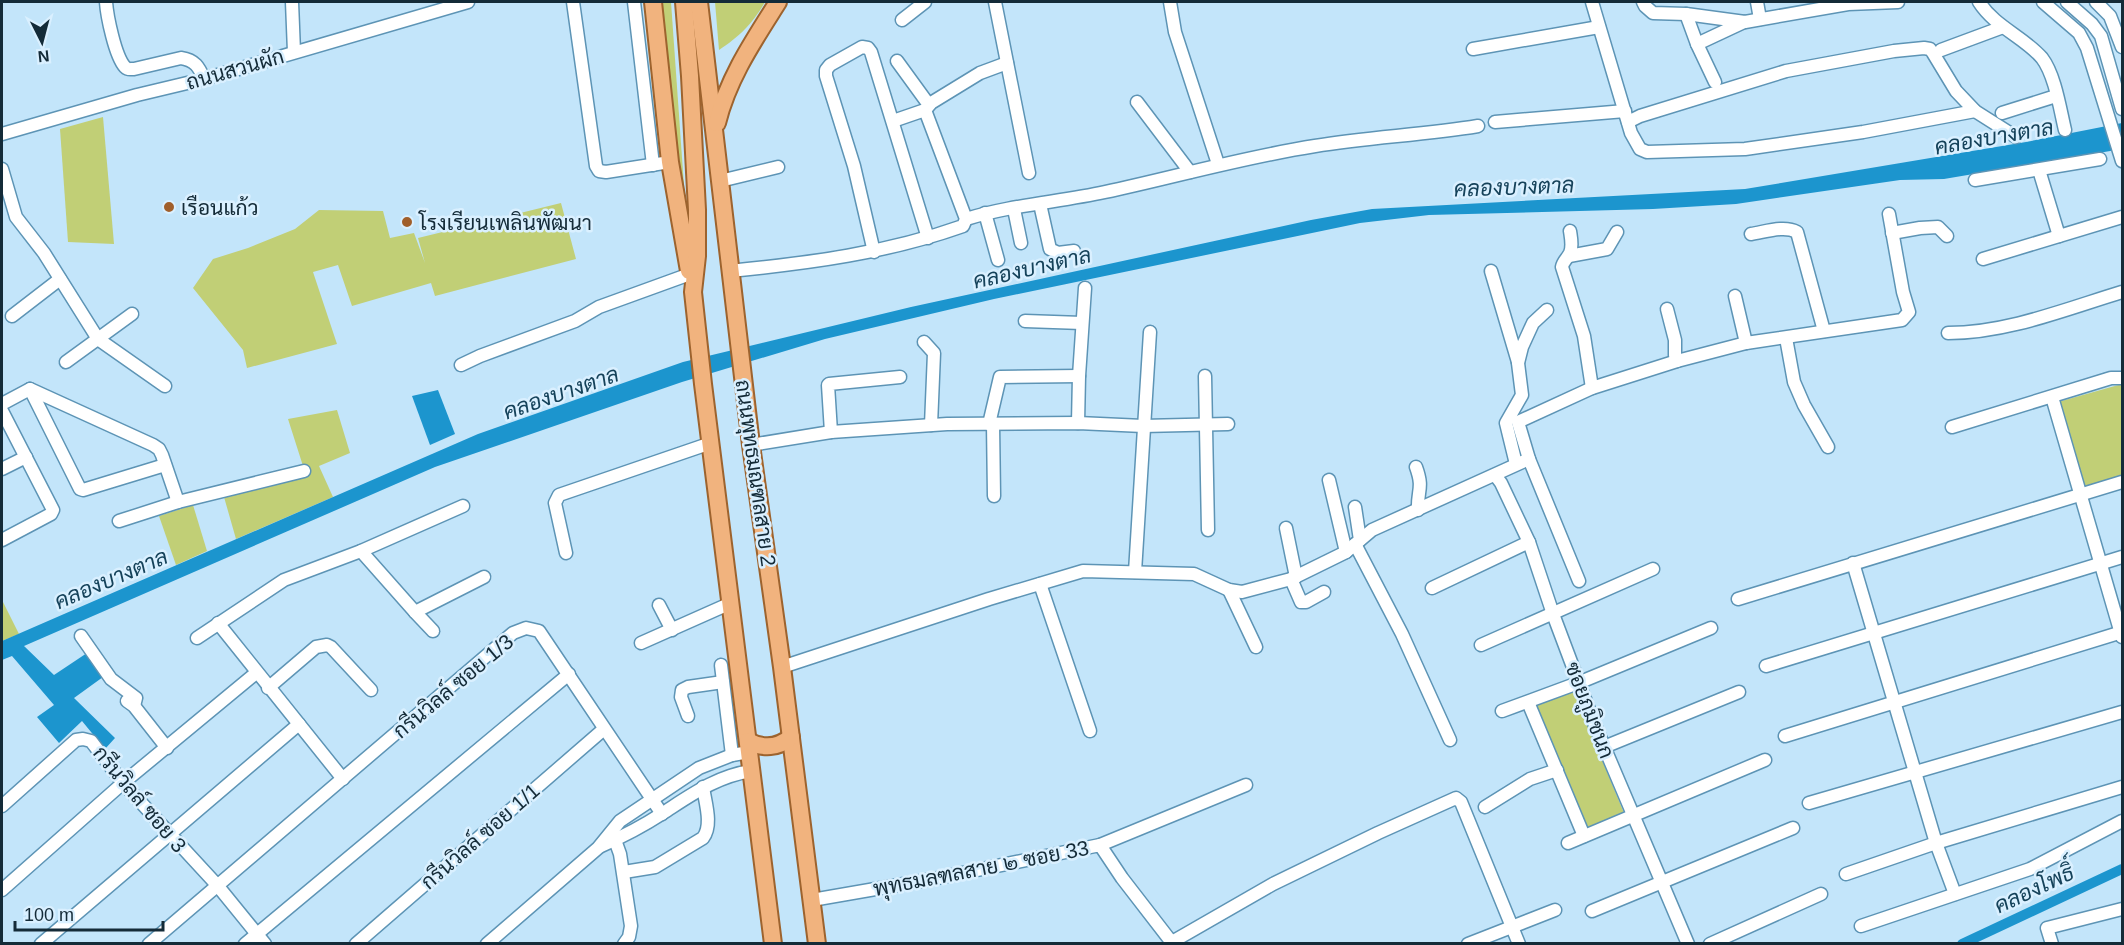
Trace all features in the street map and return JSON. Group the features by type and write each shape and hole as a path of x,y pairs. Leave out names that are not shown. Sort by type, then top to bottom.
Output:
{"main road":[{"path":"653,2 661,163 693,292"},
{"name":"ถนนพุทธมณฑลสาย 2","path":"684,2 697,210 697,256 693,292 773,944"},
{"name":"ถนนพุทธมณฑลสาย 2","path":"699,2 742,375 817,944"},
{"path":"706,2 706,50"},
{"path":"715,132 730,82 778,2"},
{"path":"748,747 764,747 783,743 791,737"}],"street":[{"path":"106,2 113,39 124,66 134,69 181,57 193,61 204,79"},
{"path":"292,2 294,52"},
{"name":"ถนนสวนผัก","path":"2,134 126,98 204,79 468,2"},
{"path":"573,2 596,166 599,171 606,172 661,163 633,2"},
{"path":"902,20 925,2"},
{"path":"995,2 1029,173"},
{"path":"1170,2 1175,32 1218,164"},
{"path":"1592,2 1631,133 1640,149 1656,153 1745,149 1863,132 1975,111"},
{"path":"1643,2 1653,13 1686,14 1745,22 1848,4 1898,2"},
{"path":"1757,2 1760,20"},
{"path":"1979,2 1984,11 2042,58 2050,72 2066,130"},
{"path":"2043,2 2079,33 2088,50 2120,155"},
{"path":"2067,2 2092,24 2101,36 2122,109"},
{"path":"2096,2 2110,16 2122,47"},
{"path":"1686,14 1715,82"},
{"path":"1697,44 1745,22"},
{"path":"1473,49 1599,27"},
{"path":"1941,50 2002,27"},
{"path":"2088,50 2104,46"},
{"path":"874,252 854,166 826,70 830,65 862,47 868,48 871,52 928,238"},
{"path":"1495,122 1640,116 1786,71 1894,51 1924,48 1930,49 1956,91 1975,111 2016,137"},
{"path":"730,271 807,263 874,252 963,226 966,219 927,107 897,61"},
{"path":"893,121 927,107 980,73 1007,63"},
{"path":"2102,97 2118,93"},
{"path":"2002,113 2056,96"},
{"path":"1137,102 1190,172"},
{"path":"966,219 985,213 1105,192 1218,164 1319,145 1429,134 1478,126"},
{"path":"1975,180 2100,159"},
{"path":"720,181 778,167"},
{"path":"2,169 16,217 44,253 98,339 165,386"},
{"path":"2039,170 2059,236"},
{"path":"1040,204 1050,249 1058,253 1074,251"},
{"path":"1014,209 1021,243"},
{"path":"985,213 998,260"},
{"path":"1579,581 1529,459 1518,422 1592,388 1677,361 1746,343 1902,320 1909,314 1889,214"},
{"path":"1983,259 2122,217"},
{"path":"1893,233 1938,227 1947,236"},
{"path":"1751,234 1782,229 1792,229 1797,232 1824,331"},
{"path":"1570,231 1572,247 1562,267 1584,336 1592,388"},
{"path":"1569,256 1607,249 1617,232"},
{"path":"1491,271 1518,363 1522,395 1506,423 1516,464"},
{"path":"460,366 480,356 575,321 599,307 690,274"},
{"path":"12,316 60,279"},
{"path":"1078,423 1085,288"},
{"path":"1948,333 1973,333 2003,327 2122,292"},
{"path":"1735,296 1746,343"},
{"path":"1666,309 1675,340 1677,361"},
{"path":"1518,363 1528,332 1533,323 1547,310"},
{"path":"66,362 132,314"},
{"path":"1025,321 1082,323"},
{"path":"1135,572 1149,332"},
{"path":"1786,338 1794,382 1828,447"},
{"path":"924,342 934,353 931,424"},
{"path":"1952,427 2117,378 2122,368"},
{"path":"994,496 991,424 997,382 1002,376 1079,376"},
{"path":"1205,376 1208,530"},
{"path":"831,432 829,384 900,377"},
{"path":"2,404 30,389"},
{"path":"30,389 80,489 165,465"},
{"path":"30,389 159,449 178,502"},
{"path":"1785,736 2122,634 2052,397"},
{"path":"2,411 53,510 51,514 2,540"},
{"path":"751,445 831,432 931,424 1078,423 1143,426 1228,424"},
{"path":"566,553 555,502 559,495 711,443"},
{"path":"2,469 26,457"},
{"path":"782,667 1083,571 1194,574 1229,590 1250,591 1293,578 1354,545 1372,530 1529,459"},
{"path":"1416,467 1422,481 1417,500 1418,510"},
{"path":"119,521 178,502 303,471"},
{"name":"ซอยภูมิชนก","path":"1495,475 1529,542 1578,682 1660,882 1688,944"},
{"path":"1329,480 1354,545 1402,634 1450,740"},
{"path":"1738,599 2122,482"},
{"path":"197,638 284,580 361,551 463,506"},
{"path":"1354,545 1355,507"},
{"path":"1286,528 1293,578 1300,602 1306,602 1324,592"},
{"path":"1432,588 1529,542"},
{"path":"361,551 433,631"},
{"path":"1766,666 2122,557"},
{"path":"1853,563 1936,843 1954,894"},
{"path":"1481,645 1653,569"},
{"path":"415,612 484,577"},
{"path":"1040,584 1090,731"},
{"path":"1229,590 1256,647"},
{"path":"641,643 731,603"},
{"path":"659,605 672,630"},
{"path":"218,623 343,779"},
{"name":"กรีนวิลล์ ซอย 1/3","path":"149,944 518,631 531,628 539,631 662,814"},
{"path":"1502,711 1711,628"},
{"path":"81,636 111,678 136,699 134,706"},
{"path":"268,688 316,647 327,645 332,647 371,690"},
{"path":"721,665 732,755"},
{"path":"2,891 123,783 256,673"},
{"path":"245,944 260,939 569,674"},
{"path":"688,716 681,697 681,690 723,682"},
{"path":"1604,747 1739,692"},
{"path":"119,694 134,706 167,748"},
{"path":"1528,702 1584,836"},
{"path":"1809,803 2122,712"},
{"path":"41,944 298,724"},
{"name":"กรีนวิลล์ ซอย 1/1","path":"356,944 604,729"},
{"name":"กรีนวิลล์ ซอย 3","path":"2,806 76,740 91,741 123,783 217,885 260,939"},
{"path":"487,944 598,848 620,822 699,768 748,747"},
{"path":"1568,843 1765,760"},
{"path":"1485,807 1530,779 1557,770"},
{"path":"598,848 627,835 703,787 735,773 751,771"},
{"path":"1100,845 1246,785"},
{"path":"624,872 655,867 703,838 707,833 708,823 703,787"},
{"path":"1846,874 1936,843 2122,787"},
{"path":"1173,943 1273,884 1456,798 1461,802 1518,944"},
{"path":"1861,926 2030,869 2122,821"},
{"path":"1593,911 1793,828"},
{"path":"615,840 624,872 631,926 629,937 624,944"},
{"name":"พุทธมลฑลสาย ๒ ซอย 33","path":"812,900 933,879 1100,845 1122,878 1173,943"},
{"path":"1710,944 1821,894"},
{"path":"2052,944 2047,928 2122,909"},
{"path":"1468,944 1555,910"}],"green space":[{"path":"658,2 671,2 685,200 681,200"},
{"path":"715,2 765,2 745,29 719,50"},
{"path":"103,117 114,244 68,242 60,129"},
{"path":"561,203 576,259 435,296 431,283 352,306 338,265 313,272 337,344 247,368 243,350 193,288 213,259 295,229 319,210 383,211 390,238 414,233 425,263 418,238"},
{"path":"2122,384 2122,476 2085,487 2058,402"},
{"path":"337,410 350,453 319,466 333,497 236,539 222,490 303,466 288,419"},
{"path":"193,505 207,551 176,565 159,516"},
{"path":"2,600 19,634 2,641"},
{"path":"1573,690 1624,813 1587,829 1534,706"}],"water":[{"path":"2122,123 2122,149 1944,179 1900,180 1736,204 1653,209 1429,215 1360,223 994,299 825,339 682,382 435,467 24,646 54,675 87,653 103,677 74,698 115,738 105,749 82,721 59,743 37,717 54,705 12,656 2,660 2,641 478,434 683,362 911,307 1311,220 1372,209 1745,189 2026,142"},
{"path":"438,390 455,434 430,445 412,396"}],"waterway":[{"name":"คลองโพธิ์","path":"1962,944 2122,869"}],"place":[{"name":"เรือนแก้ว","path":"169,207"},
{"name":"โรงเรียนเพลินพัฒนา","path":"407,222"}],"water label":[{"name":"คลองบางตาล","path":"1994,137"},
{"name":"คลองบางตาล","path":"1514,187"},
{"name":"คลองบางตาล","path":"1032,268"},
{"name":"คลองบางตาล","path":"561,393"},
{"name":"คลองบางตาล","path":"111,579"}]}
